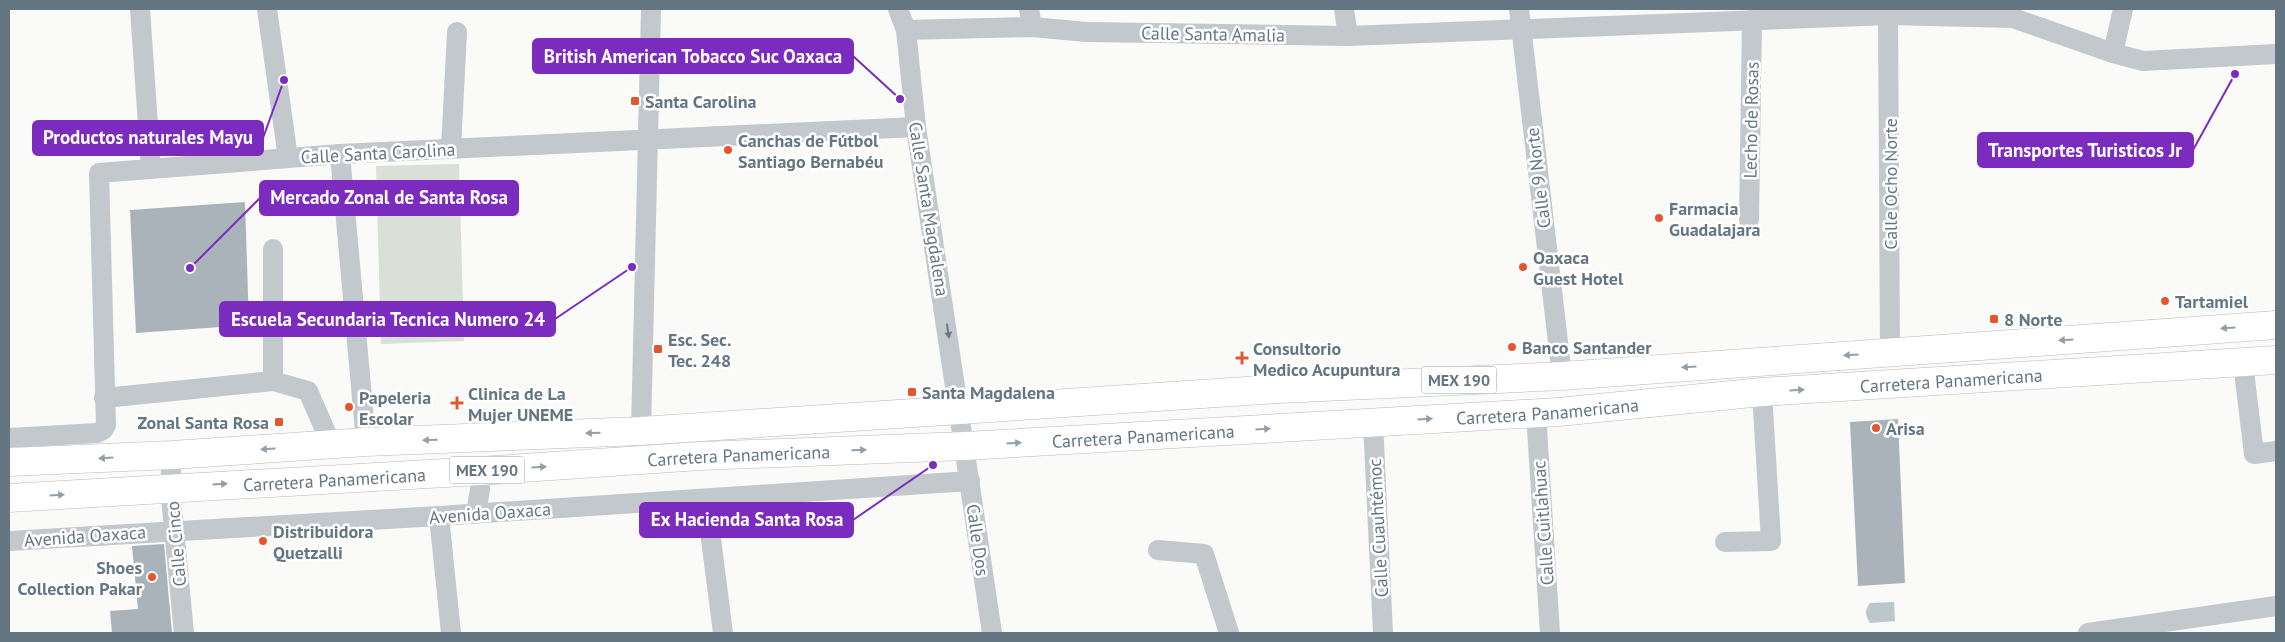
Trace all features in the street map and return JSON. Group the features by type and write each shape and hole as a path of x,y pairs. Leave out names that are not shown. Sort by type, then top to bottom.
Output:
{"highway":[{"name":"Carretera Panamericana","path":"9,462 172,455 366,442 641,431 1288,388 1562,376 2276,325"},
{"name":"Carretera Panamericana","path":"9,498 170,487 480,471 700,456 965,446 1536,413 1762,392 2276,360"}],"street":[{"path":"140,9 151,169"},
{"path":"268,9 288,158"},
{"path":"641,431 651,9"},
{"name":"Calle Santa Magdalena","path":"898,9 906,30 916,127 965,446"},
{"path":"1344,9 1348,36"},
{"path":"2113,53 2123,9"},
{"name":"Calle Santa Amalia","path":"906,30 1030,18 1087,32 1348,36 1521,16 1752,20 1888,12 2012,13 2113,53 2143,61 2276,54"},
{"name":"Calle Ocho Norte","path":"1888,12 1890,352"},
{"name":"Calle 9 Norte","path":"1521,16 1562,376"},
{"name":"Lecho de Rosas","path":"1749,220 1752,20"},
{"path":"451,149 457,32"},
{"name":"Calle Santa Carolina","path":"9,438 97,433 103,430 106,425 99,173 340,154 916,127"},
{"path":"340,154 366,442"},
{"path":"273,249 273,381"},
{"path":"2243,363 2254,454 2276,452"},
{"path":"104,398 273,381 308,391 331,444"},
{"path":"1725,542 1771,541 1762,392"},
{"name":"Calle Cuitlahuac","path":"1536,413 1550,633"},
{"name":"Calle Cuauhtémoc","path":"1373,422 1383,633"},
{"name":"Calle Dos","path":"965,446 989,633"},
{"name":"Calle Cinco","path":"172,455 170,487 184,633"},
{"path":"476,514 480,489 480,471"},
{"name":"Avenida Oaxaca","path":"9,541 706,500 970,482"},
{"path":"706,500 724,633"},
{"path":"439,516 451,633"},
{"path":"1158,550 1204,554 1229,633"},
{"path":"2088,633 2276,606"}],"shaded area":[{"path":"459,164 464,341 381,344 376,166"},
{"path":"1894,602 1895,621 1870,623 1866,613 1870,603"}],"building":[{"path":"245,202 249,325 136,333 130,210"},
{"path":"1898,419 1905,583 1858,586 1850,422"},
{"name":"Shoes Collection Pakar","path":"164,544 172,633 112,633 110,611 138,609 132,546"}],"place":[{"name":"Transportes Turisticos Jr","path":"2235,74"},
{"name":"Productos naturales Mayu","path":"284,80"},
{"name":"British American Tobacco Suc Oaxaca","path":"900,99"},
{"name":"Santa Carolina","path":"635,101"},
{"name":"Canchas de Fútbol Santiago Bernabéu","path":"728,150"},
{"name":"Farmacia Guadalajara","path":"1659,218"},
{"name":"Escuela Secundaria Tecnica Numero 24","path":"632,267"},
{"name":"Oaxaca Guest Hotel","path":"1523,267"},
{"name":"Mercado Zonal de Santa Rosa","path":"190,268"},
{"name":"Tartamiel","path":"2165,301"},
{"name":"8 Norte","path":"1994,319"},
{"name":"Banco Santander","path":"1512,347"},
{"name":"Esc. Sec. Tec. 248","path":"658,349"},
{"name":"Consultorio Medico Acupuntura","path":"1242,358"},
{"name":"Santa Magdalena","path":"912,392"},
{"name":"Clinica de La Mujer UNEME","path":"457,403"},
{"name":"Papeleria Escolar","path":"349,407"},
{"name":"Zonal Santa Rosa","path":"279,422"},
{"name":"Arisa","path":"1876,428"},
{"name":"Ex Hacienda Santa Rosa","path":"933,465"},
{"name":"Distribuidora Quetzalli","path":"263,541"},
{"name":"Shoes Collection Pakar","path":"152,577"}]}
